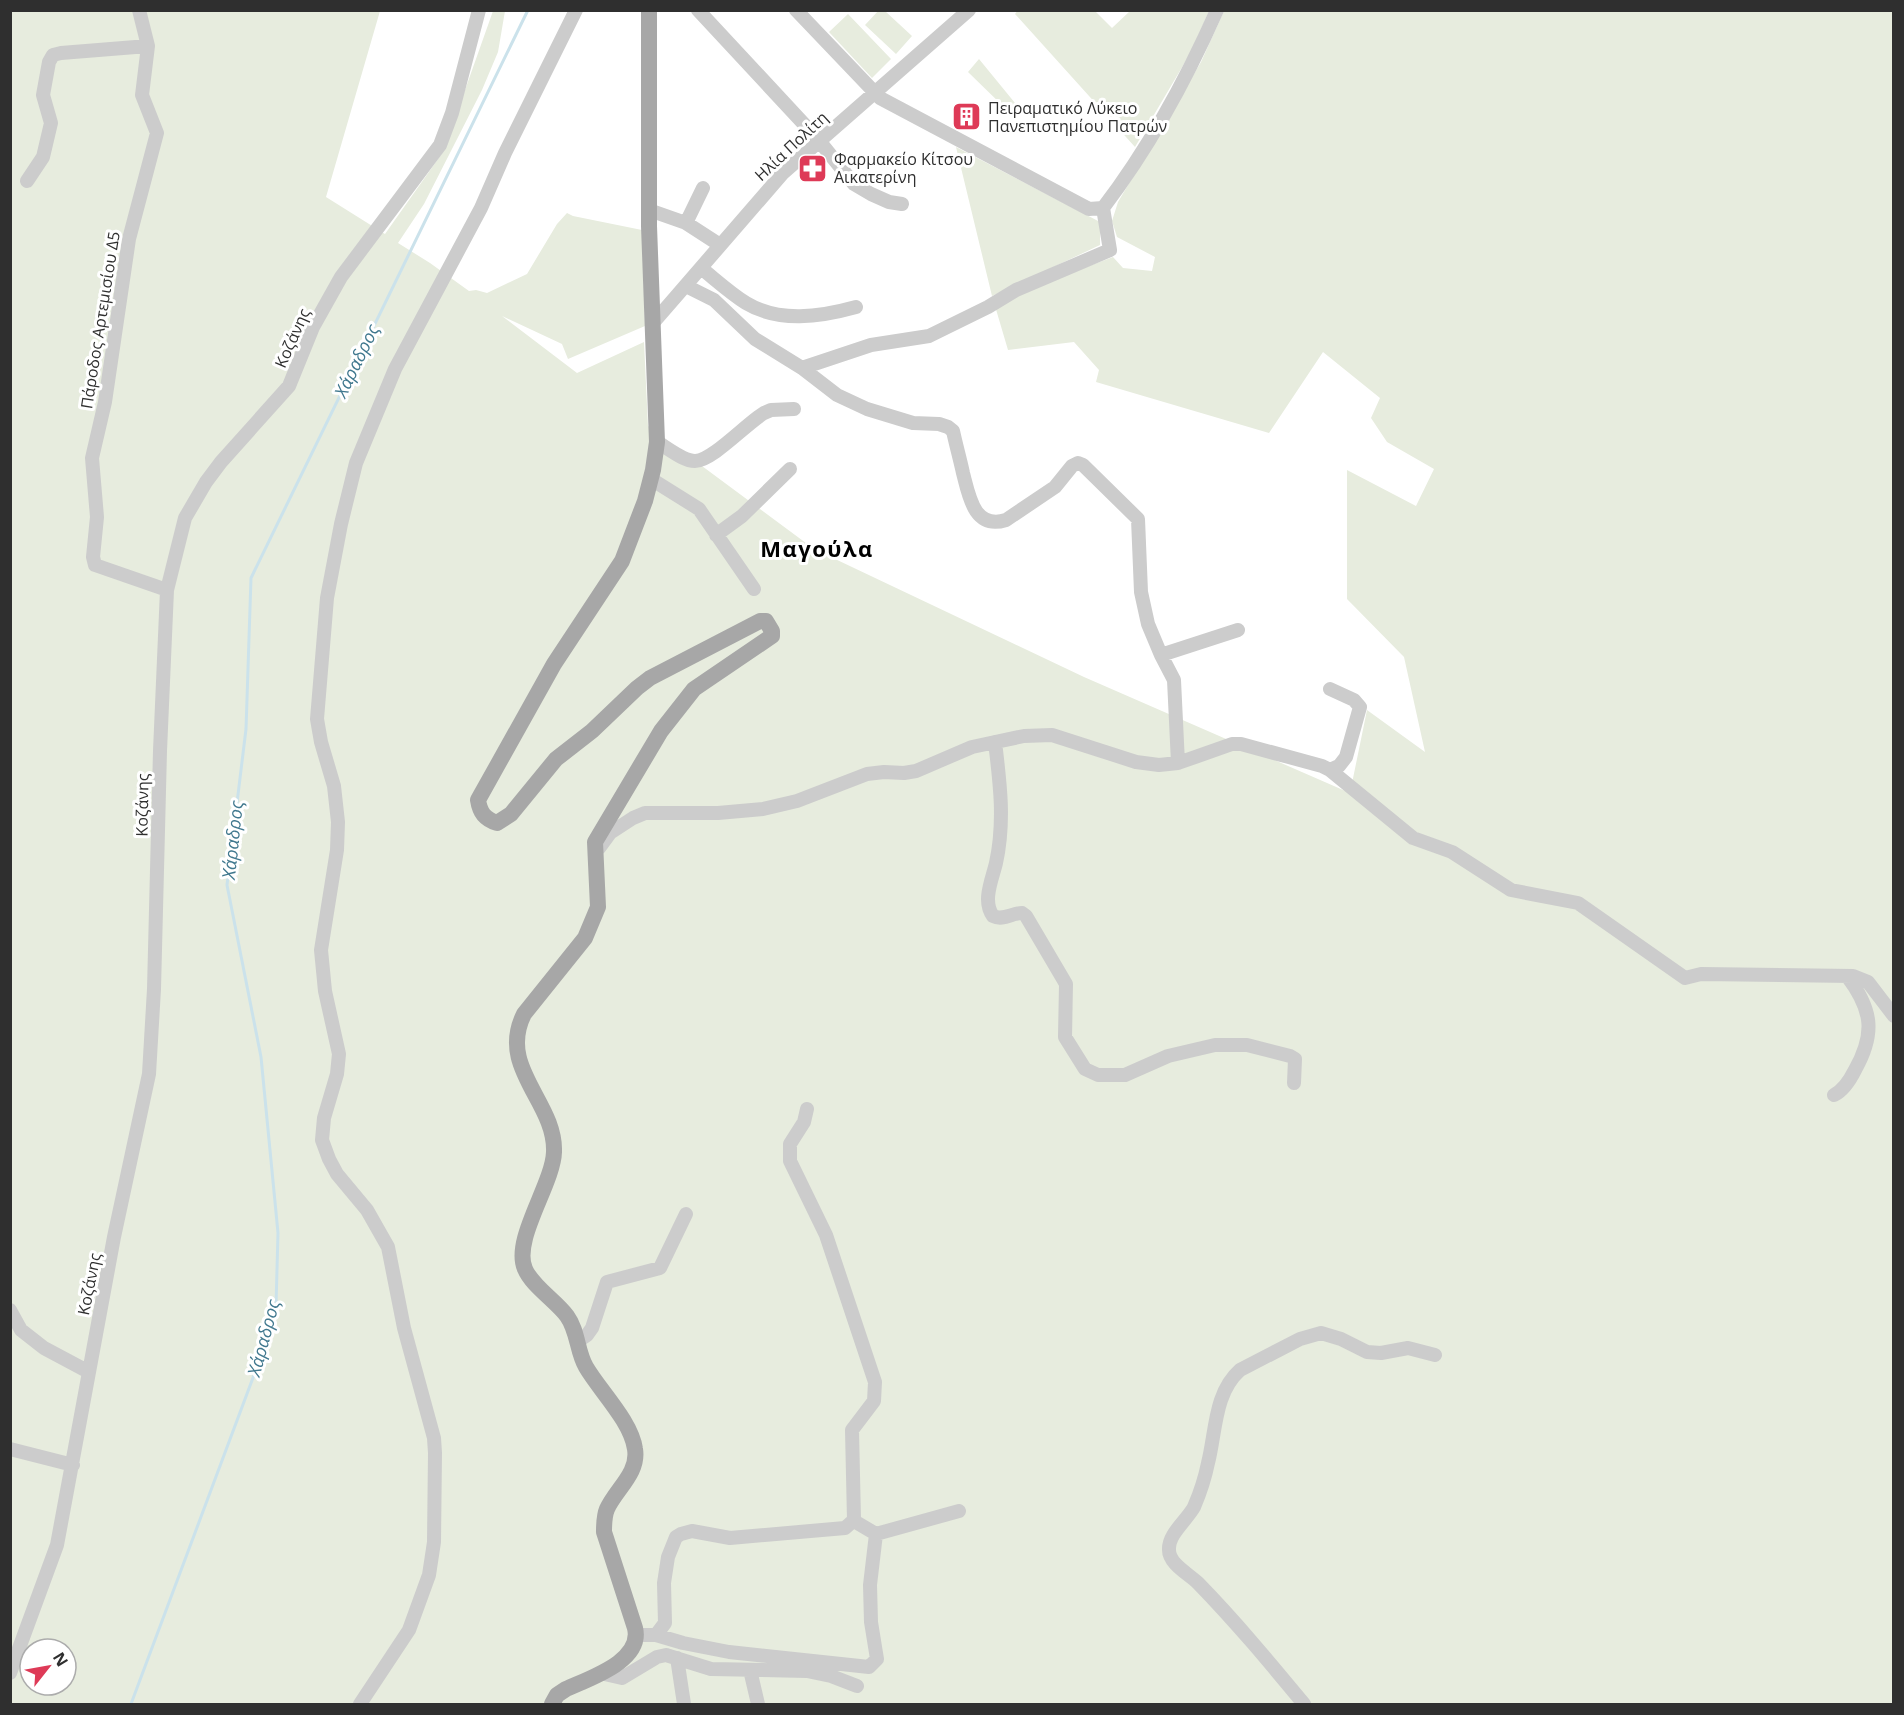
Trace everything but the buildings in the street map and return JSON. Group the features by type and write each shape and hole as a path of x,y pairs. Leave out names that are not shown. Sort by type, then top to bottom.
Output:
{"main road":[{"path":"552,1704 557,1695 566,1689 623,1660 632,1651 637,1640 604,1532 607,1509 633,1469 636,1459 633,1439 585,1366 570,1319 531,1279 524,1268 522,1255 525,1238 548,1177 554,1151 548,1122 522,1067 518,1052 519,1026 525,1014 585,938 593,924 598,907 595,842 661,731 694,689 772,636 770,625 766,621 760,621 650,678 556,759 511,814 497,823 484,816 478,800 555,664 622,561 641,514 651,479 657,442 649,210 649,10"}],"street":[{"name":"Πάροδος Αρτεμισίου Δ5","path":"139,10 148,46 142,95 157,133 129,239 105,402 92,458 96,517 93,557 95,566 167,590"},
{"name":"Κοζάνης","path":"10,1674 54,1555 73,1465 114,1237 149,1074 154,989 167,590 185,518 221,462 289,386 313,327 341,277 441,145 452,113 479,10"},
{"path":"360,1704 409,1630 429,1575 434,1542 435,1453 434,1438 404,1328 394,1267 388,1247 367,1210 337,1174 322,1140 324,1118 337,1074 339,1054 325,991 321,950 338,850 334,786 317,719 327,598 341,524 356,463 396,369 481,208 505,153 576,10"},
{"path":"698,10 819,141 857,187 889,202 902,204"},
{"path":"796,10 874,93 918,120 1089,209 1103,208"},
{"name":"Ηλία Πολίτη","path":"653,323 778,178 969,10"},
{"path":"802,368 871,345 930,336 1016,290 1110,250 1103,208 1167,110 1197,57 1217,10"},
{"path":"27,181 43,157 51,123 43,95 49,63 53,55 61,52 148,46"},
{"path":"686,223 703,188"},
{"path":"649,210 686,223 720,245"},
{"path":"701,268 747,303 772,315 829,315 856,308"},
{"path":"686,286 714,300 755,339 802,368 837,395 867,409 913,423 939,424 948,427 952,431 971,505 989,522 998,523 1006,520 1055,487 1072,466 1078,463 1083,465 1138,519 1141,592 1148,624 1174,680 1178,763"},
{"path":"657,442 688,459 699,460 717,450 764,413 771,410 794,409"},
{"path":"716,535 742,516 790,469"},
{"path":"651,479 699,509 754,589"},
{"path":"1161,655 1238,630"},
{"path":"1330,689 1354,700 1360,707 1346,758 1339,766 1330,770"},
{"path":"595,854 610,833 645,813 718,813 763,809 819,793 867,774 916,771 964,750 1024,736 1052,735 1137,762 1160,765 1178,763 1232,744 1241,744 1330,770 1413,838 1452,852 1511,890 1578,903 1685,978 1701,974 1860,978 1868,982 1893,1016"},
{"path":"995,742 1002,823 987,905 993,916 997,918 1017,913 1026,916 1066,984 1065,1037 1085,1069 1098,1075 1125,1075 1168,1056 1215,1045 1247,1045 1295,1059 1294,1083"},
{"path":"1834,1095 1854,1074 1869,1035 1869,1019 1864,1000 1847,976"},
{"path":"807,1109 804,1122 790,1144 790,1161 826,1235 875,1382 874,1401 852,1430 854,1521"},
{"path":"577,1342 592,1328 607,1282 660,1268 686,1214"},
{"path":"10,1311 21,1330 36,1342 89,1372"},
{"path":"1304,1704 1262,1652 1197,1582 1173,1561 1169,1554 1170,1541 1193,1509 1204,1480 1221,1397 1231,1377 1240,1370 1300,1339 1321,1333 1341,1339 1367,1352 1381,1353 1408,1348 1435,1355"},
{"path":"10,1449 73,1465"},
{"path":"854,1521 876,1534 959,1511"},
{"path":"656,1635 665,1623 664,1583 668,1557 676,1537 681,1534 692,1531 718,1537 743,1538 845,1528 854,1521"},
{"path":"637,1635 656,1635 729,1652 869,1667 877,1659 870,1622 870,1585 876,1534"},
{"path":"600,1673 622,1678 657,1657 666,1655 711,1669 807,1671 831,1676 857,1686"},
{"path":"677,1658 684,1704"},
{"path":"750,1670 758,1704"}],"shaded area":[{"path":"879,10 885,11 912,36 896,54 865,25"},
{"path":"1018,10 1095,11 1112,28 1130,11 1209,11 1191,52 1135,147 1015,14"},
{"path":"11,11 380,11 326,197 385,234 443,152 493,11 505,11 498,52 482,90 424,204 398,243 469,291 487,293 527,274 557,224 567,213 642,230 645,326 568,359 562,344 502,316 577,373 644,342 648,426 814,549 1084,677 1350,793 1367,710 1425,752 1404,657 1347,599 1347,470 1416,506 1434,469 1387,442 1371,418 1380,398 1323,352 1269,433 1096,382 1099,370 1074,342 1008,350 995,306 1052,280 1113,257 1123,268 1152,271 1155,257 1117,237 1112,221 1118,202 1201,62 1224,11 1893,11 1893,1704 11,1704"},
{"path":"848,14 891,59 872,78 829,32"},
{"path":"979,59 1015,103 1016,106 1011,110 1007,110 968,72"},
{"path":"956,147 1100,222 1100,245 992,296"}],"waterway":[{"name":"Χάραδρος","path":"131,1704 257,1367 276,1306 278,1233 261,1057 227,885 246,729 251,578 528,10"}],"place":[{"name":"Πειραματικό Λύκειο Πανεπιστημίου Πατρών","path":"967,117"},
{"name":"Φαρμακείο Κίτσου Αικατερίνη","path":"813,168"}],"district":[{"name":"Μαγούλα","path":"817,549"}]}
